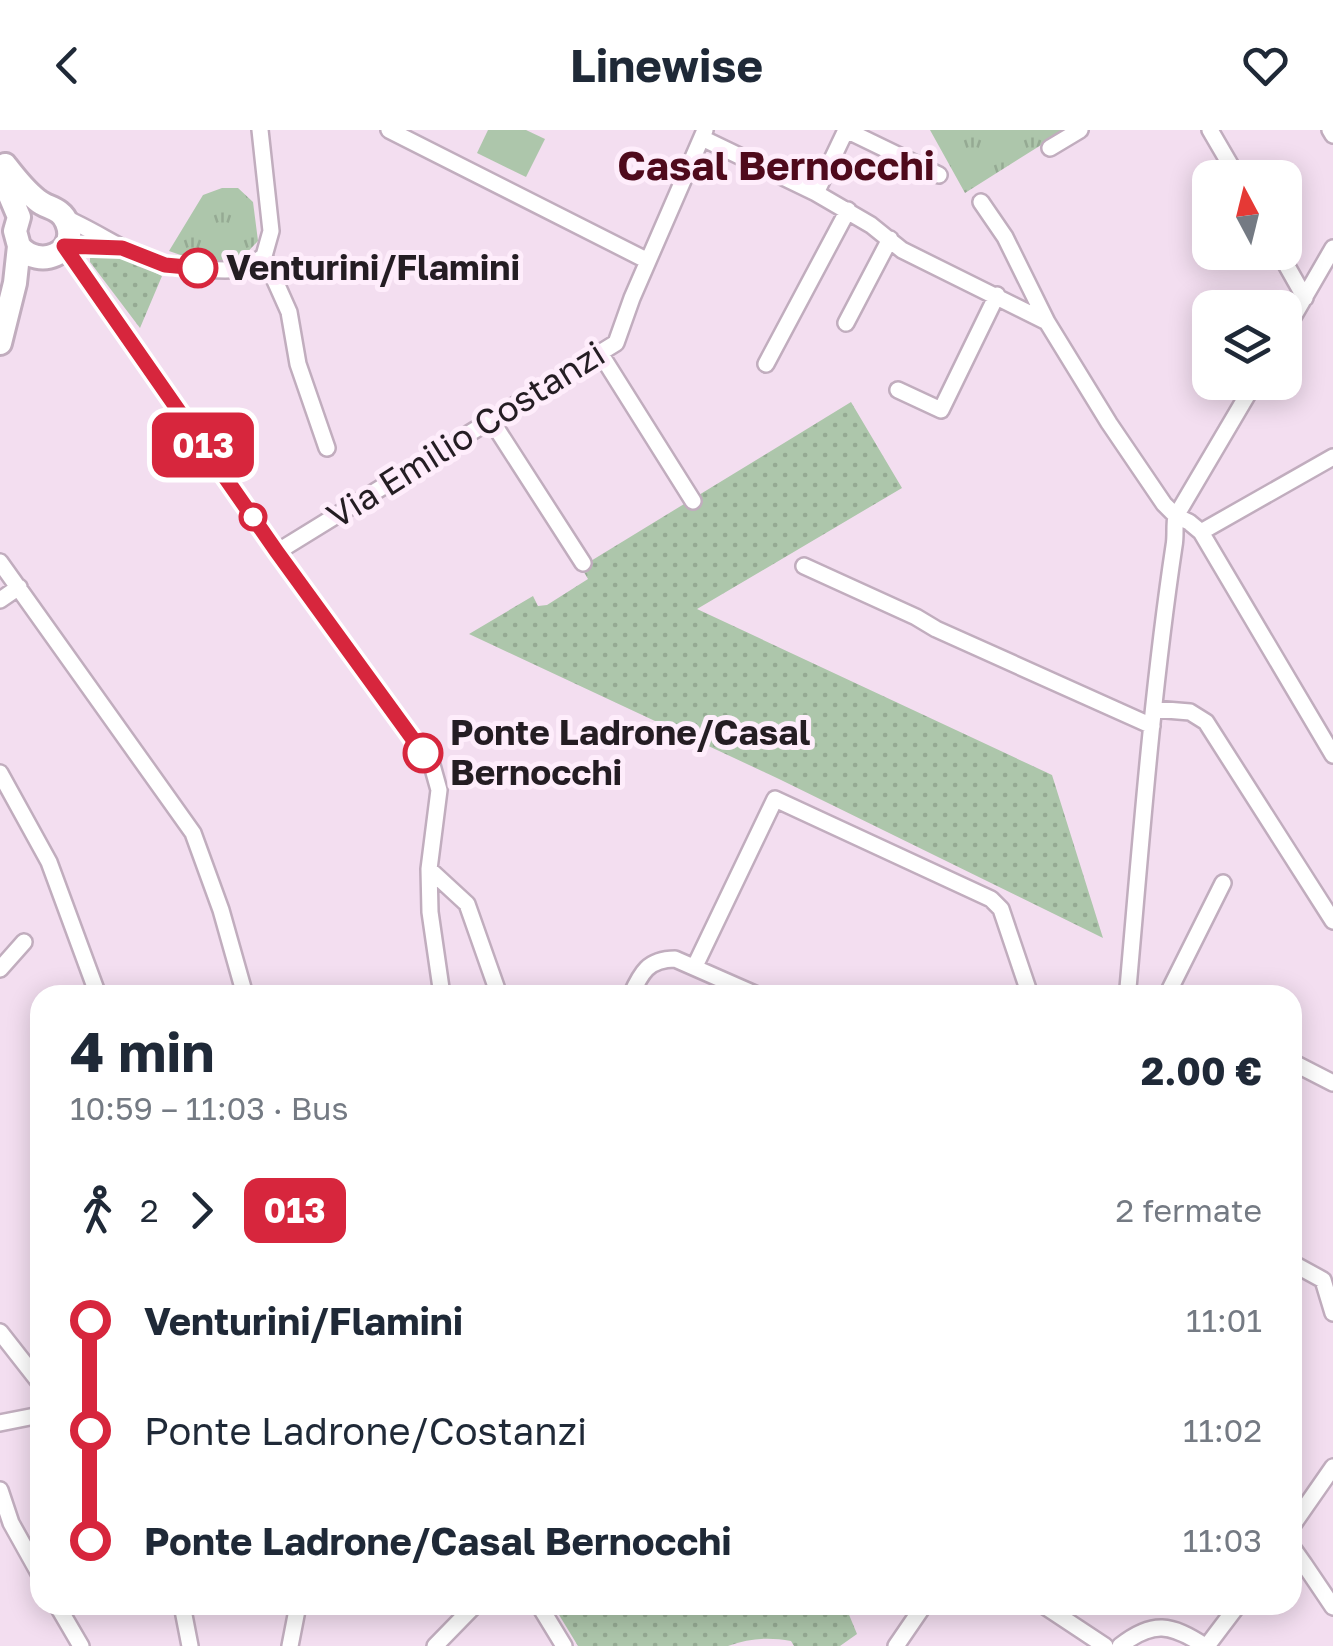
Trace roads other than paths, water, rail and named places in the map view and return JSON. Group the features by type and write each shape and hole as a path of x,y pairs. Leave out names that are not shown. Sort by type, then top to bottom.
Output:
{"street":[{"path":"10,218 41,205 55,208 65,218 122,248 165,265 230,271 248,268 264,256 271,231 260,130"},
{"path":"388,130 648,260"},
{"path":"816,193 846,130 939,174"},
{"path":"1050,148 1080,130"},
{"path":"1210,130 1228,160"},
{"path":"704,134 848,210 902,250 1047,322"},
{"name":"Via Emilio Costanzi","path":"277,552 616,343 704,134"},
{"path":"0,158 41,205"},
{"path":"0,172 19,246 0,342"},
{"path":"980,202 1005,237 1047,322 1108,424 1164,504 1201,532 1330,747"},
{"path":"766,364 848,210"},
{"path":"9,310 58,252 69,233 65,218"},
{"path":"846,323 890,239"},
{"path":"19,246 35,258 58,252 122,248"},
{"path":"1302,301 1333,248"},
{"path":"58,252 432,765 439,790 429,869 430,912 441,985"},
{"path":"264,256 288,312 298,364 326,448"},
{"path":"1289,270 1304,298"},
{"path":"898,390 940,410 997,295"},
{"path":"600,353 693,500"},
{"path":"1128,985 1176,516 1244,400"},
{"path":"491,420 582,563"},
{"path":"1201,532 1333,457"},
{"path":"0,562 193,832 242,985"},
{"path":"804,566 1152,726"},
{"path":"0,600 20,587"},
{"path":"1154,709 1190,712 1206,722 1333,921"},
{"path":"0,774 50,862 94,985"},
{"path":"695,966 775,799 991,899 1001,909 1027,985"},
{"path":"429,869 467,904 495,985"},
{"path":"1172,985 1223,883"},
{"path":"0,969 24,942"},
{"path":"636,985 646,966 661,959 695,966 735,985"},
{"path":"1302,1067 1333,1083"},
{"path":"1323,1280 1333,1263"},
{"path":"1302,1268 1323,1280 1333,1313"},
{"path":"0,1332 30,1370"},
{"path":"0,1422 30,1417"},
{"path":"1302,1512 1333,1467"},
{"path":"0,1490 11,1523 30,1557"},
{"path":"1302,1569 1333,1607"},
{"path":"64,1615 81,1646"},
{"path":"184,1615 190,1646"},
{"path":"290,1646 296,1615"},
{"path":"436,1646 465,1615"},
{"path":"545,1615 564,1646"},
{"path":"896,1646 917,1615"},
{"path":"1058,1615 1105,1646"},
{"path":"1120,1646 1132,1636 1158,1627 1180,1631 1206,1646 1230,1615"}],"place":[{"name":"Venturini/Flamini","path":"198,268"},
{"name":"Ponte Ladrone/Casal Bernocchi","path":"423,753"}],"district":[{"name":"Casal Bernocchi","path":"776,166"}]}
